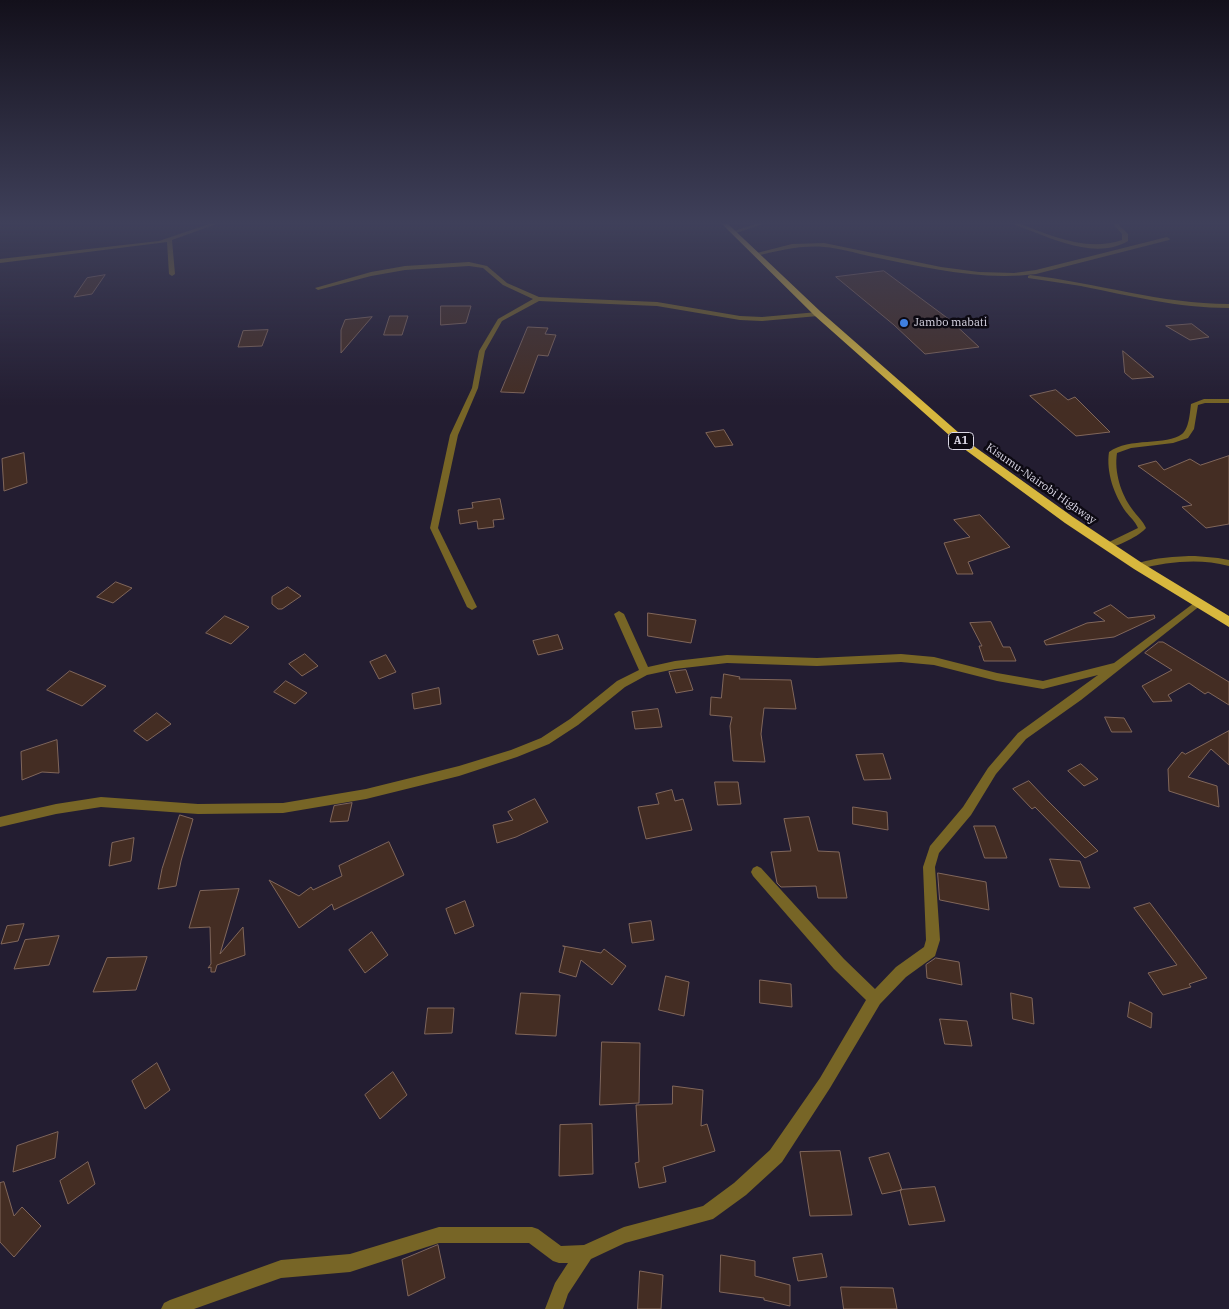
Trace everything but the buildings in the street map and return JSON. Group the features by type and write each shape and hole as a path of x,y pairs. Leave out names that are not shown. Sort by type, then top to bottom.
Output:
{"highway":[{"name":"Kisumu-Nairobi Highway","path":"787,284 818,314 971,449 1108,546 1229,622"}],"street":[{"path":"318,288 333,284"},
{"path":"505,284 538,299 657,304 740,318 762,319 818,314"},
{"path":"1086,284 1182,304 1229,306"},
{"path":"472,607 434,528 440,500 454,435 474,388 482,351 500,320 538,299"},
{"path":"1108,546 1142,528 1124,502 1111,460 1113,452 1130,446 1173,441 1184,436 1190,429 1195,404 1204,401 1229,401"},
{"path":"170,1309 281,1269 350,1263 439,1235 532,1235 559,1256 585,1254 624,1235 707,1213 740,1189 776,1156 825,1083 875,998 901,972 930,950 933,940 929,867 934,850 966,811 992,772 1022,736 1198,603"},
{"path":"619,614 645,672"},
{"path":"0,822 56,809 101,802 198,809 283,808 366,794 459,771 513,754 545,741 574,722 621,684 645,672 675,665 727,659 818,662 901,658 934,661 997,677 1043,685 1117,666"},
{"path":"757,872 839,964 875,998"},
{"path":"554,1309 561,1289 585,1254"}],"lane":[{"path":"1138,566 1172,559 1220,560 1229,562"}],"place":[{"name":"Jambo mabati","path":"904,323"}]}
